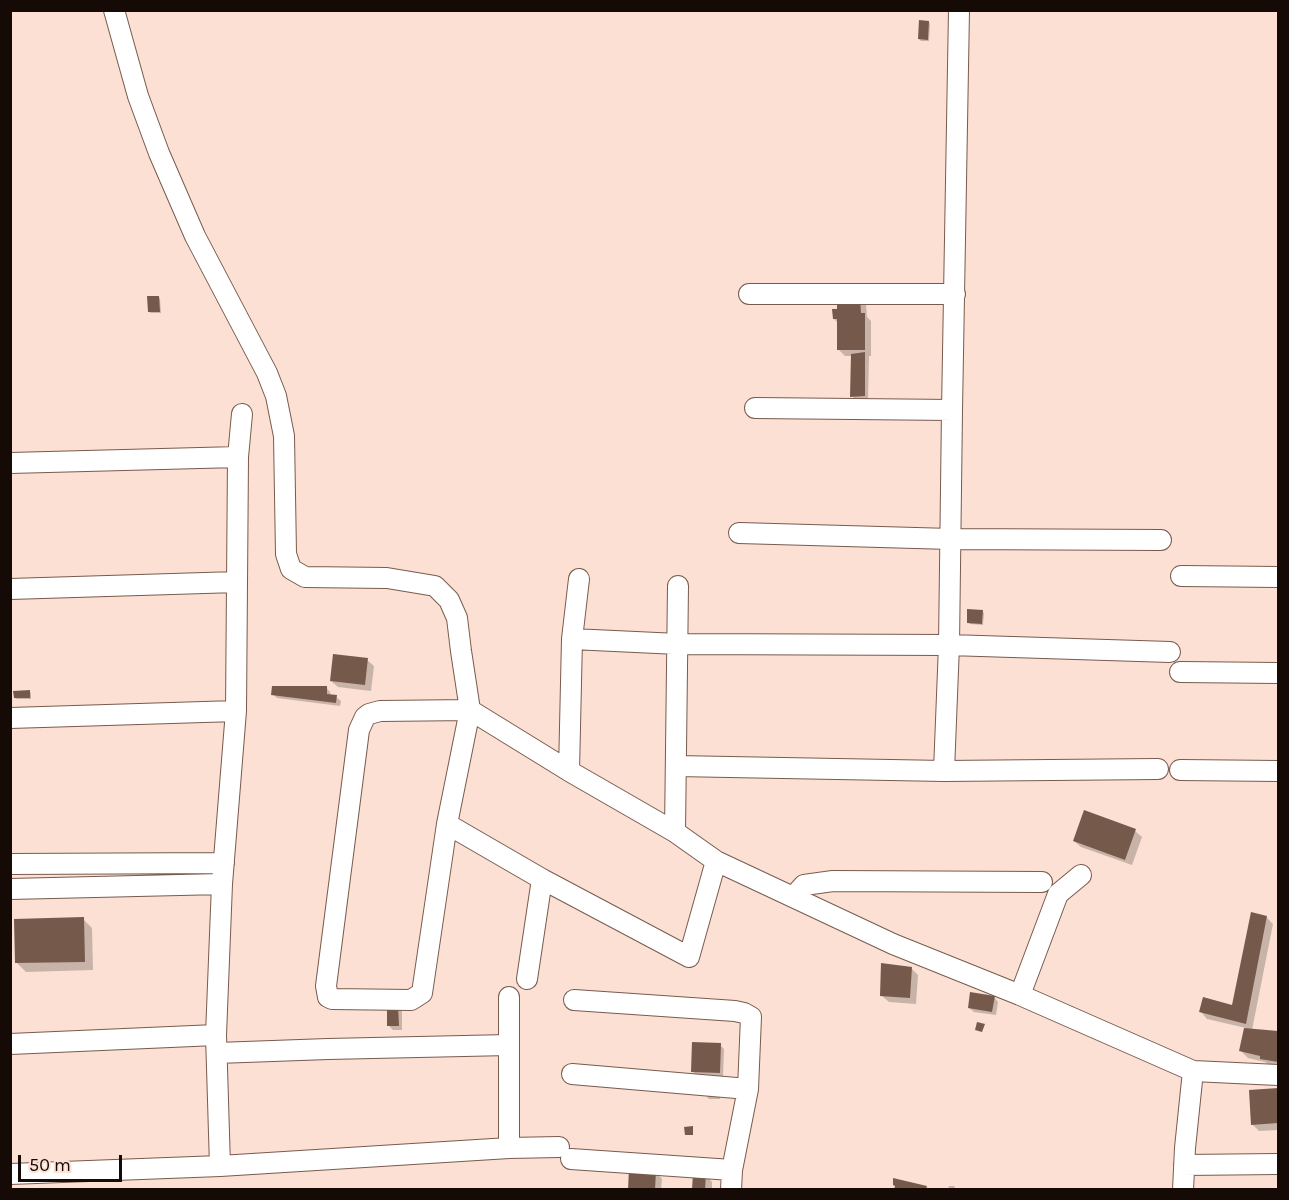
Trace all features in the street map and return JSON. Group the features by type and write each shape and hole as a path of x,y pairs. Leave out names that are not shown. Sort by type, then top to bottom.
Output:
{"street":[{"path":"114,10 138,96 159,153 195,236 267,373 276,396 284,436 286,554 291,569 305,577 387,578 435,586 449,600 458,618 460,651 470,710 447,824 422,993 411,1000 332,999 328,997 326,986 359,730 365,717 381,711 470,710 675,832 716,861 893,944 1020,995 1192,1071 1278,1075"},
{"path":"944,771 950,645 959,10"},
{"path":"749,294 955,294"},
{"path":"755,408 952,410"},
{"path":"220,1166 216,1044 222,884 236,711 238,457 242,414"},
{"path":"10,463 238,457"},
{"path":"739,533 951,539 1161,540"},
{"path":"1181,576 1278,578"},
{"path":"569,771 572,639 579,579"},
{"path":"10,589 237,582"},
{"path":"675,832 678,586"},
{"path":"572,639 678,644 950,645 1170,652"},
{"path":"1180,672 1278,673"},
{"path":"10,718 236,711"},
{"path":"676,766 944,771 1158,769"},
{"path":"1180,770 1278,771"},
{"path":"447,824 542,879 689,957 716,861"},
{"path":"10,864 224,863"},
{"path":"1020,995 1058,894 1081,875"},
{"path":"527,980 542,879"},
{"path":"793,897 804,885 833,881 1042,882"},
{"path":"10,889 222,884"},
{"path":"508,1148 509,997"},
{"path":"10,1174 220,1166 508,1148 565,1153 731,1180 748,1089 751,1017 744,1012 574,1000"},
{"path":"10,1044 216,1044 328,1049 509,1045"},
{"path":"1184,1190 1192,1071"},
{"path":"572,1074 748,1089"},
{"path":"1184,1165 1278,1164"}],"building":[{"path":"919,20 929,21 928,40 918,39"},
{"path":"147,296 159,296 160,312 148,312"},
{"path":"837,296 860,296 861,313 865,313 865,350 837,350 837,319 833,319 832,309 837,309"},
{"path":"865,352 865,396 850,397 851,354"},
{"path":"967,609 983,610 982,624 967,623"},
{"path":"333,654 368,658 365,685 330,681"},
{"path":"272,686 327,686 327,694 337,695 336,703 271,695"},
{"path":"30,690 30,698 14,698 13,691"},
{"path":"1084,810 1136,829 1125,860 1073,841"},
{"path":"1251,912 1267,916 1246,1024 1199,1012 1203,997 1232,1005"},
{"path":"84,917 85,962 15,963 14,919"},
{"path":"881,963 912,967 910,998 880,996"},
{"path":"970,992 995,996 992,1012 968,1008"},
{"path":"387,1006 398,1006 399,1026 387,1026"},
{"path":"977,1022 985,1024 982,1032 975,1030"},
{"path":"1244,1028 1278,1031 1278,1062 1260,1059 1260,1056 1239,1051"},
{"path":"692,1042 721,1043 720,1073 691,1072"},
{"path":"1278,1088 1278,1123 1251,1125 1249,1090"},
{"path":"693,1126 693,1135 685,1135 684,1127"},
{"path":"629,1168 656,1171 655,1190 628,1190"},
{"path":"693,1173 706,1174 705,1190 692,1190"},
{"path":"893,1178 927,1186 926,1190 894,1190"}]}
